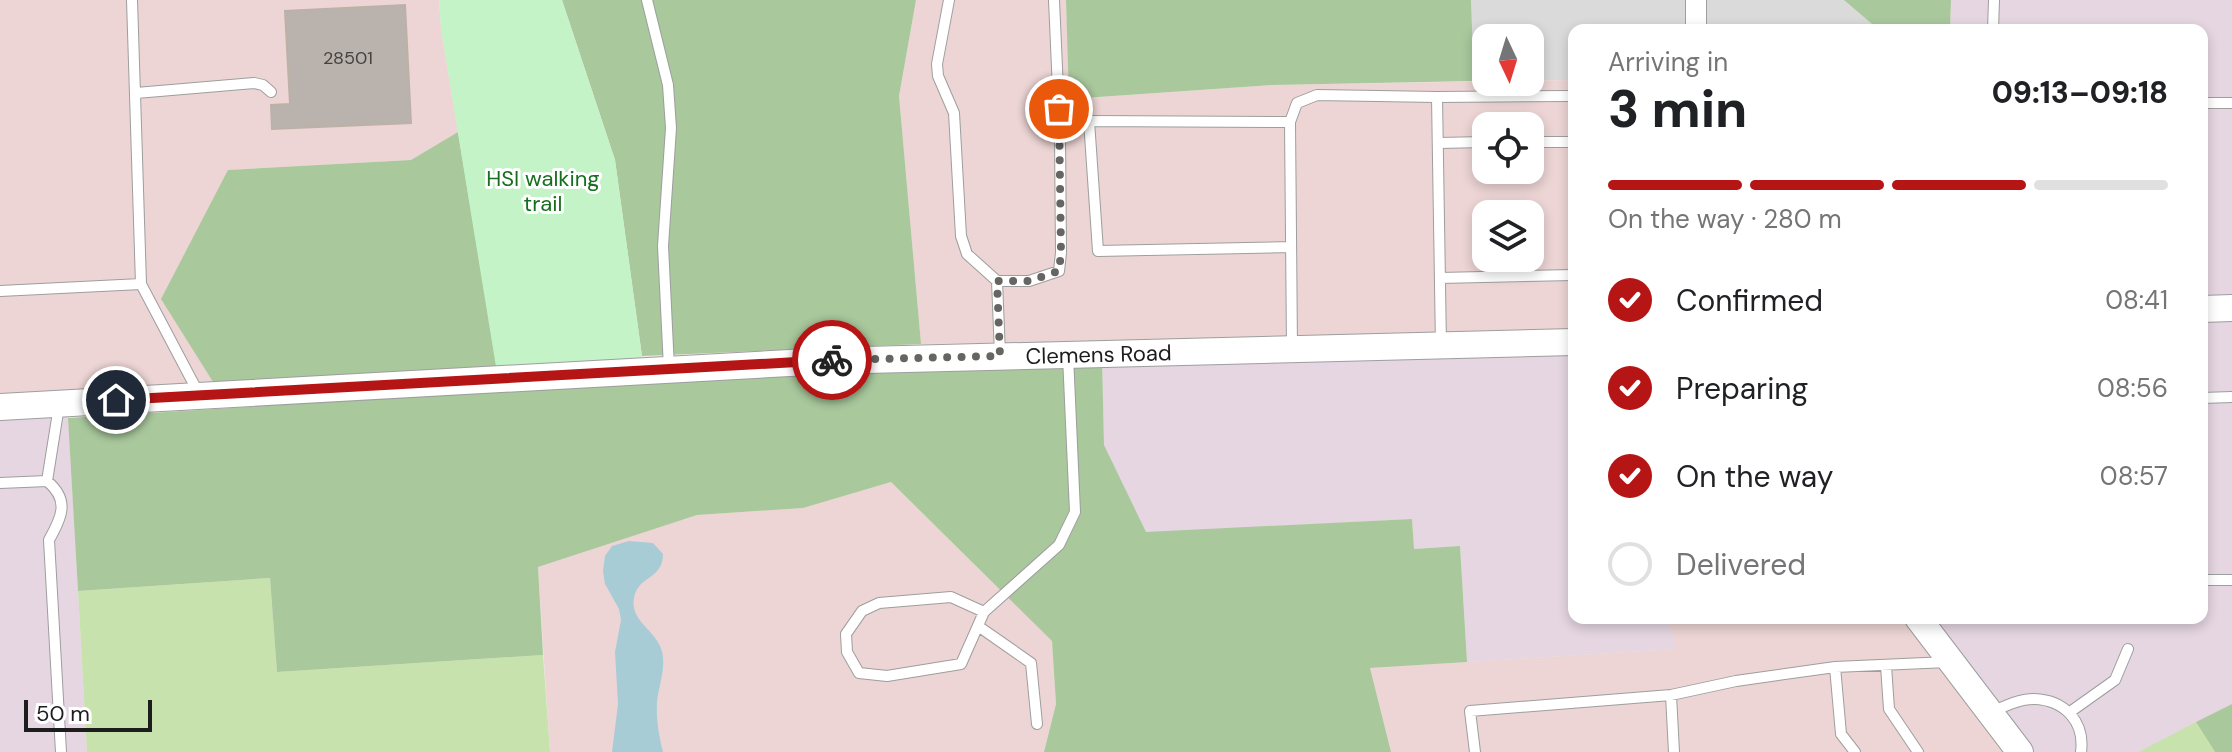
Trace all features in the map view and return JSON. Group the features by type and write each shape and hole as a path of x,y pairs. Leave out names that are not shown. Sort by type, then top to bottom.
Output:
{"street":[{"path":"1696,0 1696,24"},
{"path":"2208,309 2232,308"},
{"name":"Clemens Road","path":"0,407 826,361 1568,342"},
{"path":"1927,625 1950,662 2020,752"}],"lane":[{"path":"132,0 141,284 200,396"},
{"path":"647,0 668,85 671,128 663,246 669,370"},
{"path":"949,0 937,64 938,76 954,113 961,236 967,254 997,281 1029,281 1059,271 1060,136 1054,0"},
{"path":"1993,24 1994,0"},
{"path":"136,93 254,83 263,85 271,92"},
{"path":"1292,348 1290,122 1297,103 1317,95 1568,96"},
{"path":"1437,97 1441,347"},
{"path":"2208,103 2232,103"},
{"path":"1290,122 1089,121 1098,251 1291,247"},
{"path":"1438,143 1472,142"},
{"path":"1544,142 1568,142"},
{"path":"1440,278 1568,275"},
{"path":"997,281 1000,356"},
{"path":"0,291 141,284"},
{"path":"984,612 951,597 879,603 862,611 846,634 847,652 859,673 887,676 961,664 984,612 1059,545 1075,512 1068,354"},
{"path":"2208,398 2232,397"},
{"path":"47,481 59,404"},
{"path":"0,483 47,481 58,490 63,504 58,525 49,540 61,752"},
{"path":"2208,580 2232,580"},
{"path":"978,626 1031,663 1037,724"},
{"path":"2070,712 2115,680 2128,649"},
{"path":"1475,752 1470,711 1671,695 1736,681 1835,667 1950,662"},
{"path":"1886,666 1889,709 1918,752"},
{"path":"1835,667 1841,734 1855,752"},
{"path":"1671,695 1674,752"},
{"path":"1990,713 2016,702 2034,699 2055,703 2070,712 2080,728 2081,752"}],"shaded area":[{"path":"0,0 439,0 458,132 411,160 228,170 215,385 0,399"},
{"path":"916,0 1066,0 1070,99 1273,85 1472,82 1472,96 1544,96 1544,80 1568,80 1568,334 921,344 899,96"},
{"path":"1471,0 1844,0 1872,24 1568,24 1568,80 1544,80 1544,24 1472,24 1472,27"},
{"path":"1951,0 2232,0 2232,704 2138,752 2033,752 1935,624 2208,624 2208,24 1950,24"},
{"path":"1568,350 1568,624 1669,624 1676,649 1467,662 1460,546 1414,549 1412,519 1146,533 1104,445 1102,358"},
{"path":"67,395 87,752 0,752 0,399"},
{"path":"891,482 1052,641 1056,704 1044,752 550,752 538,567 697,515 803,508"},
{"path":"1669,624 1911,624 2008,752 1391,752 1370,668 1675,649"}],"green space":[{"name":"HSI walking trail","path":"439,0 562,0 615,160 644,371 498,379 441,29"},
{"path":"562,0 916,0 899,96 921,344 642,356 615,160"},
{"path":"1066,0 1471,0 1472,81 1273,85 1069,99"},
{"path":"1844,0 1951,0 1950,24 1872,24"},
{"path":"458,132 497,368 215,385 161,299 228,170 411,160"},
{"path":"1102,358 1104,445 1146,532 1412,519 1414,549 1460,546 1467,662 1370,668 1391,752 1044,752 1056,704 1052,641 891,482 803,508 697,515 538,567 543,655 277,672 270,578 78,591 68,418 886,368"},
{"path":"270,578 277,672 543,655 550,752 87,752 78,591"},
{"path":"2232,704 2232,752 2215,752 2196,722"},
{"path":"2196,722 2215,752 2138,752"}],"water":[{"path":"629,541 653,543 663,554 659,569 636,591 634,606 638,618 656,640 662,653 657,708 663,752 612,752 618,704 615,652 621,620 619,609 605,584 603,571 605,556 612,546"}],"building":[{"path":"405,5 411,123 272,129 271,105 290,104 285,11"}],"way so far":[{"path":"832,360 1000,356 997,281 1029,281 1059,271 1059,109"}],"route":[{"path":"116,400 832,360"}]}
